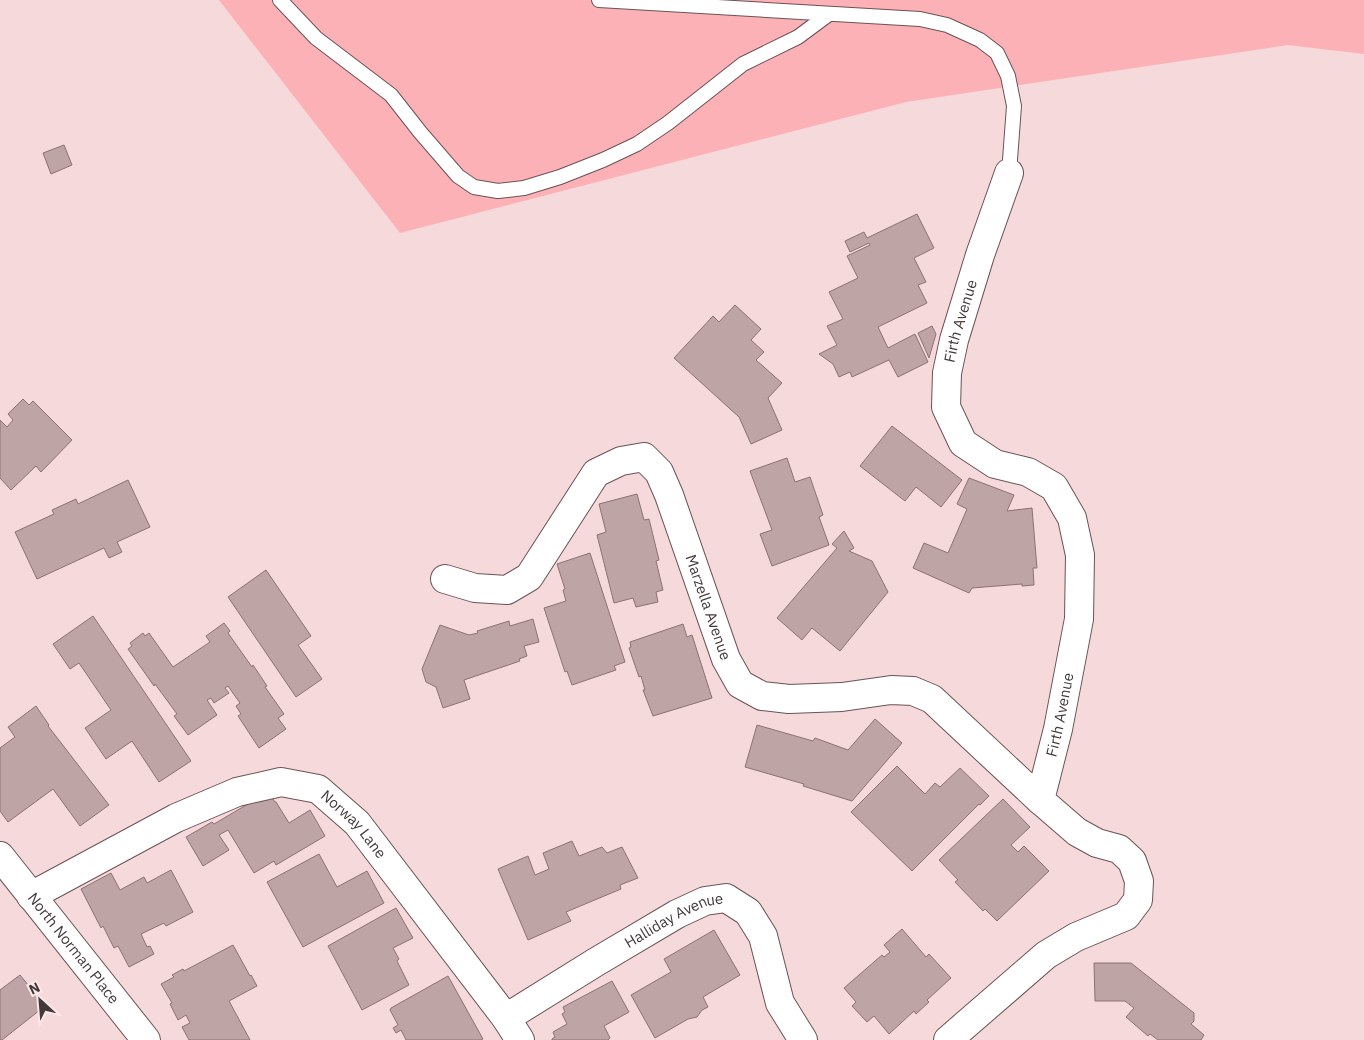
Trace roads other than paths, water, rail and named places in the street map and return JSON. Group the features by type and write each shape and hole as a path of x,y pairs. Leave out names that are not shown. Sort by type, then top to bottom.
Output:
{"street":[{"name":"Firth Avenue","path":"1009,173 980,255 954,340 947,373 946,407 963,443 995,464 1028,472 1054,486 1072,518 1080,555 1079,619 1058,729 1040,800"},
{"name":"Marzella Avenue","path":"445,579 476,588 507,590 529,577 596,473 621,461 644,457 659,472 726,659 740,684 762,696 789,699 842,697 891,690 913,691 932,699 1040,800"},
{"name":"Norway Lane","path":"31,896 176,818 237,792 282,782 318,789 357,823 513,1029"},
{"path":"948,1040 1046,955 1076,937 1126,916 1138,900 1139,881 1132,861 1119,849 1097,843 1077,832 1040,800"},
{"name":"North Norman Place","path":"0,856 146,1040"},
{"name":"Halliday Avenue","path":"513,1029 596,962 677,914 706,901 726,898 748,912 763,936 780,1003 803,1040"}],"lane":[{"path":"280,0 316,38 391,95 458,176 474,187 498,191 524,188 560,177 603,160 636,144 668,123 743,64 798,37 830,14"},
{"name":"Firth Avenue","path":"599,0 920,19 947,25 980,40 997,53 1008,76 1014,106 1009,173"}]}
